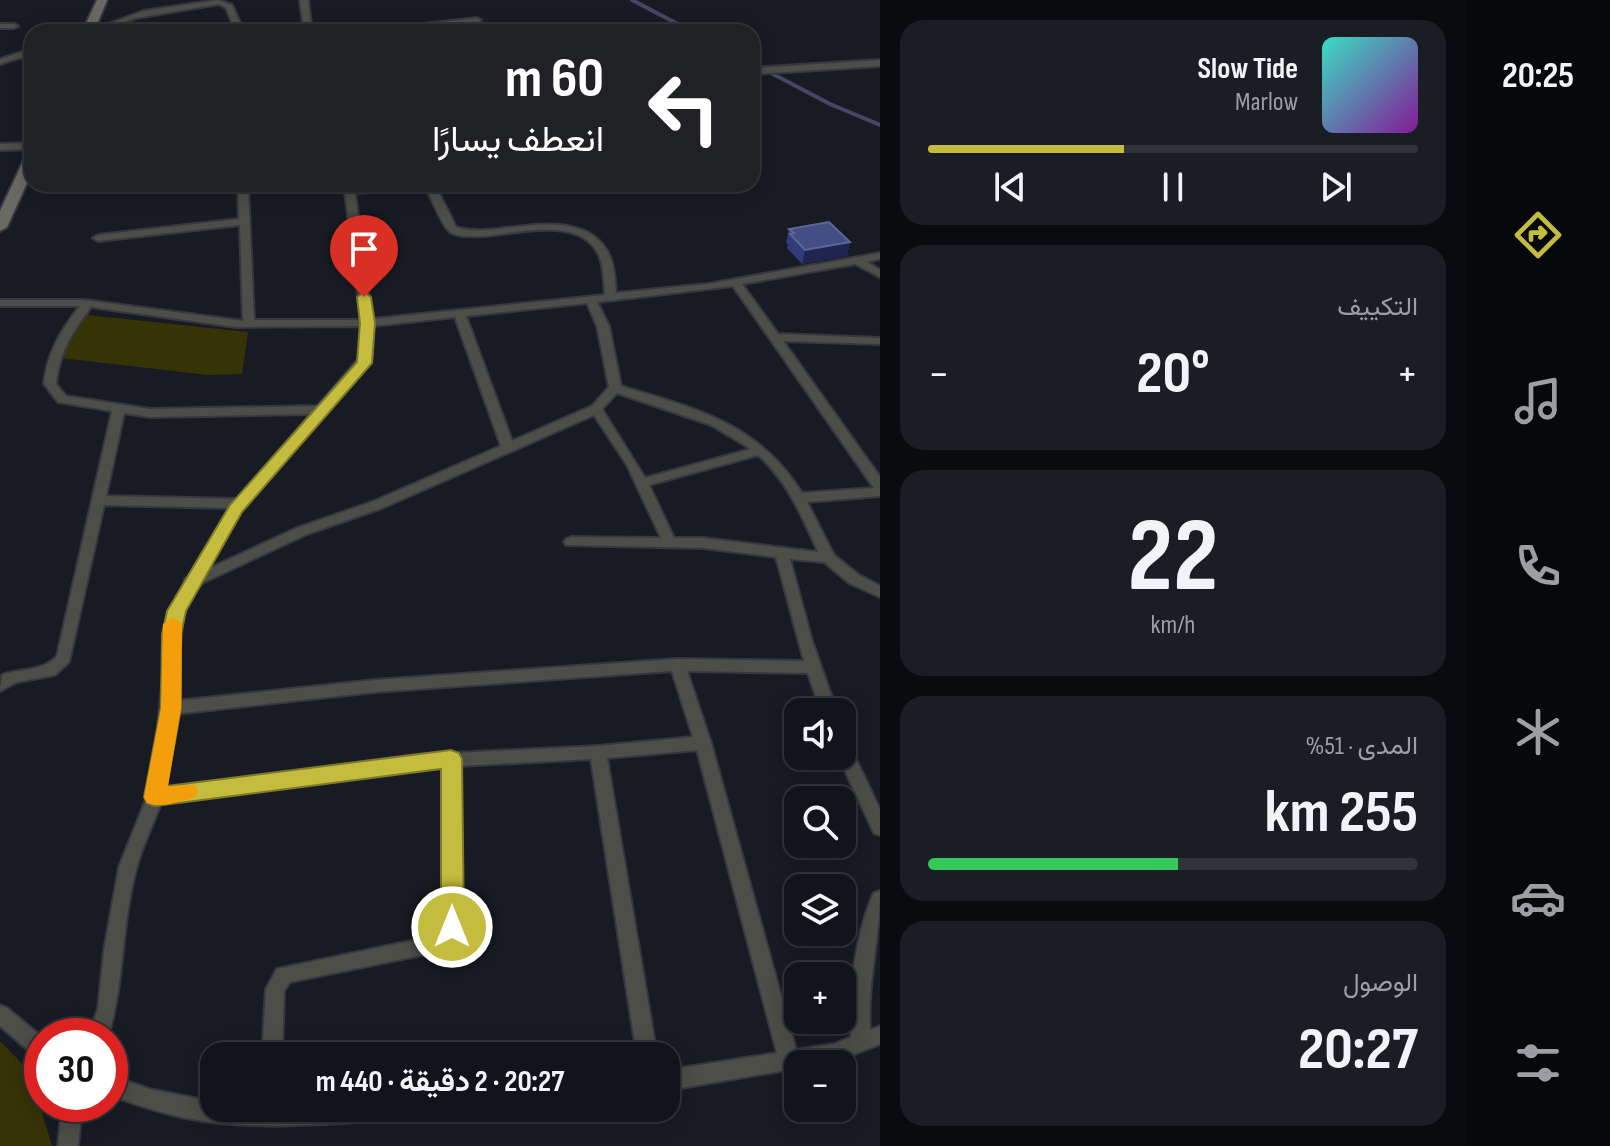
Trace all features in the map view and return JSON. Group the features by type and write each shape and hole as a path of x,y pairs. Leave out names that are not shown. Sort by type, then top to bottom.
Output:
{"main road":[{"path":"92,24 102,0"},
{"path":"0,227 24,174"}],"street":[{"path":"112,24 173,0"},
{"path":"304,0 307,24"},
{"path":"135,16 220,2 229,7 236,24"},
{"path":"448,24 477,20"},
{"path":"0,26 14,26"},
{"path":"0,62 24,54"},
{"path":"760,70 880,63"},
{"path":"0,147 24,146"},
{"path":"243,192 249,324"},
{"path":"104,1018 128,867 155,797 171,708 173,624 190,583 240,504 364,363 367,323 351,192"},
{"path":"438,192 452,229 461,232 561,227 585,234 597,243 605,256 611,298"},
{"path":"98,238 245,221"},
{"path":"0,303 88,304 249,324 367,323 736,283 880,256"},
{"path":"858,261 880,274"},
{"path":"736,283 880,489 798,498"},
{"path":"591,300 603,326 615,388"},
{"path":"88,304 59,344 50,384 62,399 118,411 323,410"},
{"path":"460,315 508,448"},
{"path":"773,337 880,341"},
{"path":"190,583 302,531 377,505 596,409 615,388"},
{"path":"615,388 691,414 744,439 760,451 798,498 828,558 854,579 880,592"},
{"path":"596,409 610,425 669,541"},
{"path":"0,685 10,678 47,673 64,658 118,411"},
{"path":"641,483 760,451"},
{"path":"98,500 240,504"},
{"path":"571,542 669,541 732,545 828,558"},
{"path":"782,553 824,698"},
{"path":"171,708 360,687 677,665 813,667"},
{"path":"677,665 703,743 759,964 786,1050"},
{"path":"155,797 451,759 703,743"},
{"path":"598,752 645,1042"},
{"path":"273,1042 275,989 284,975 427,946 440,940 452,927 451,759"},
{"path":"853,770 880,828"},
{"path":"846,1050 870,1038 859,984 866,941 880,899"},
{"path":"0,1014 24,1034"},
{"path":"680,1078 784,1061"},
{"path":"128,1091 169,1106 200,1108"},
{"path":"68,1146 70,1122"}],"shaded area":[{"path":"87,315 248,332 242,374 208,375 61,358 72,332"},
{"path":"0,1041 24,1066 24,1122 45,1122 52,1146 0,1146"}],"building":[{"path":"829,222 850,242 805,250 790,234 794,233 789,229"}],"waterway":[{"path":"632,0 678,24"},
{"path":"760,67 830,104 880,125"}],"slow traffic":[{"path":"173,624 171,708 155,797 188,791"}],"route":[{"path":"364,297 367,353 364,363 236,509 176,611 172,634 171,708 155,797 214,787 451,759 452,927"}]}
